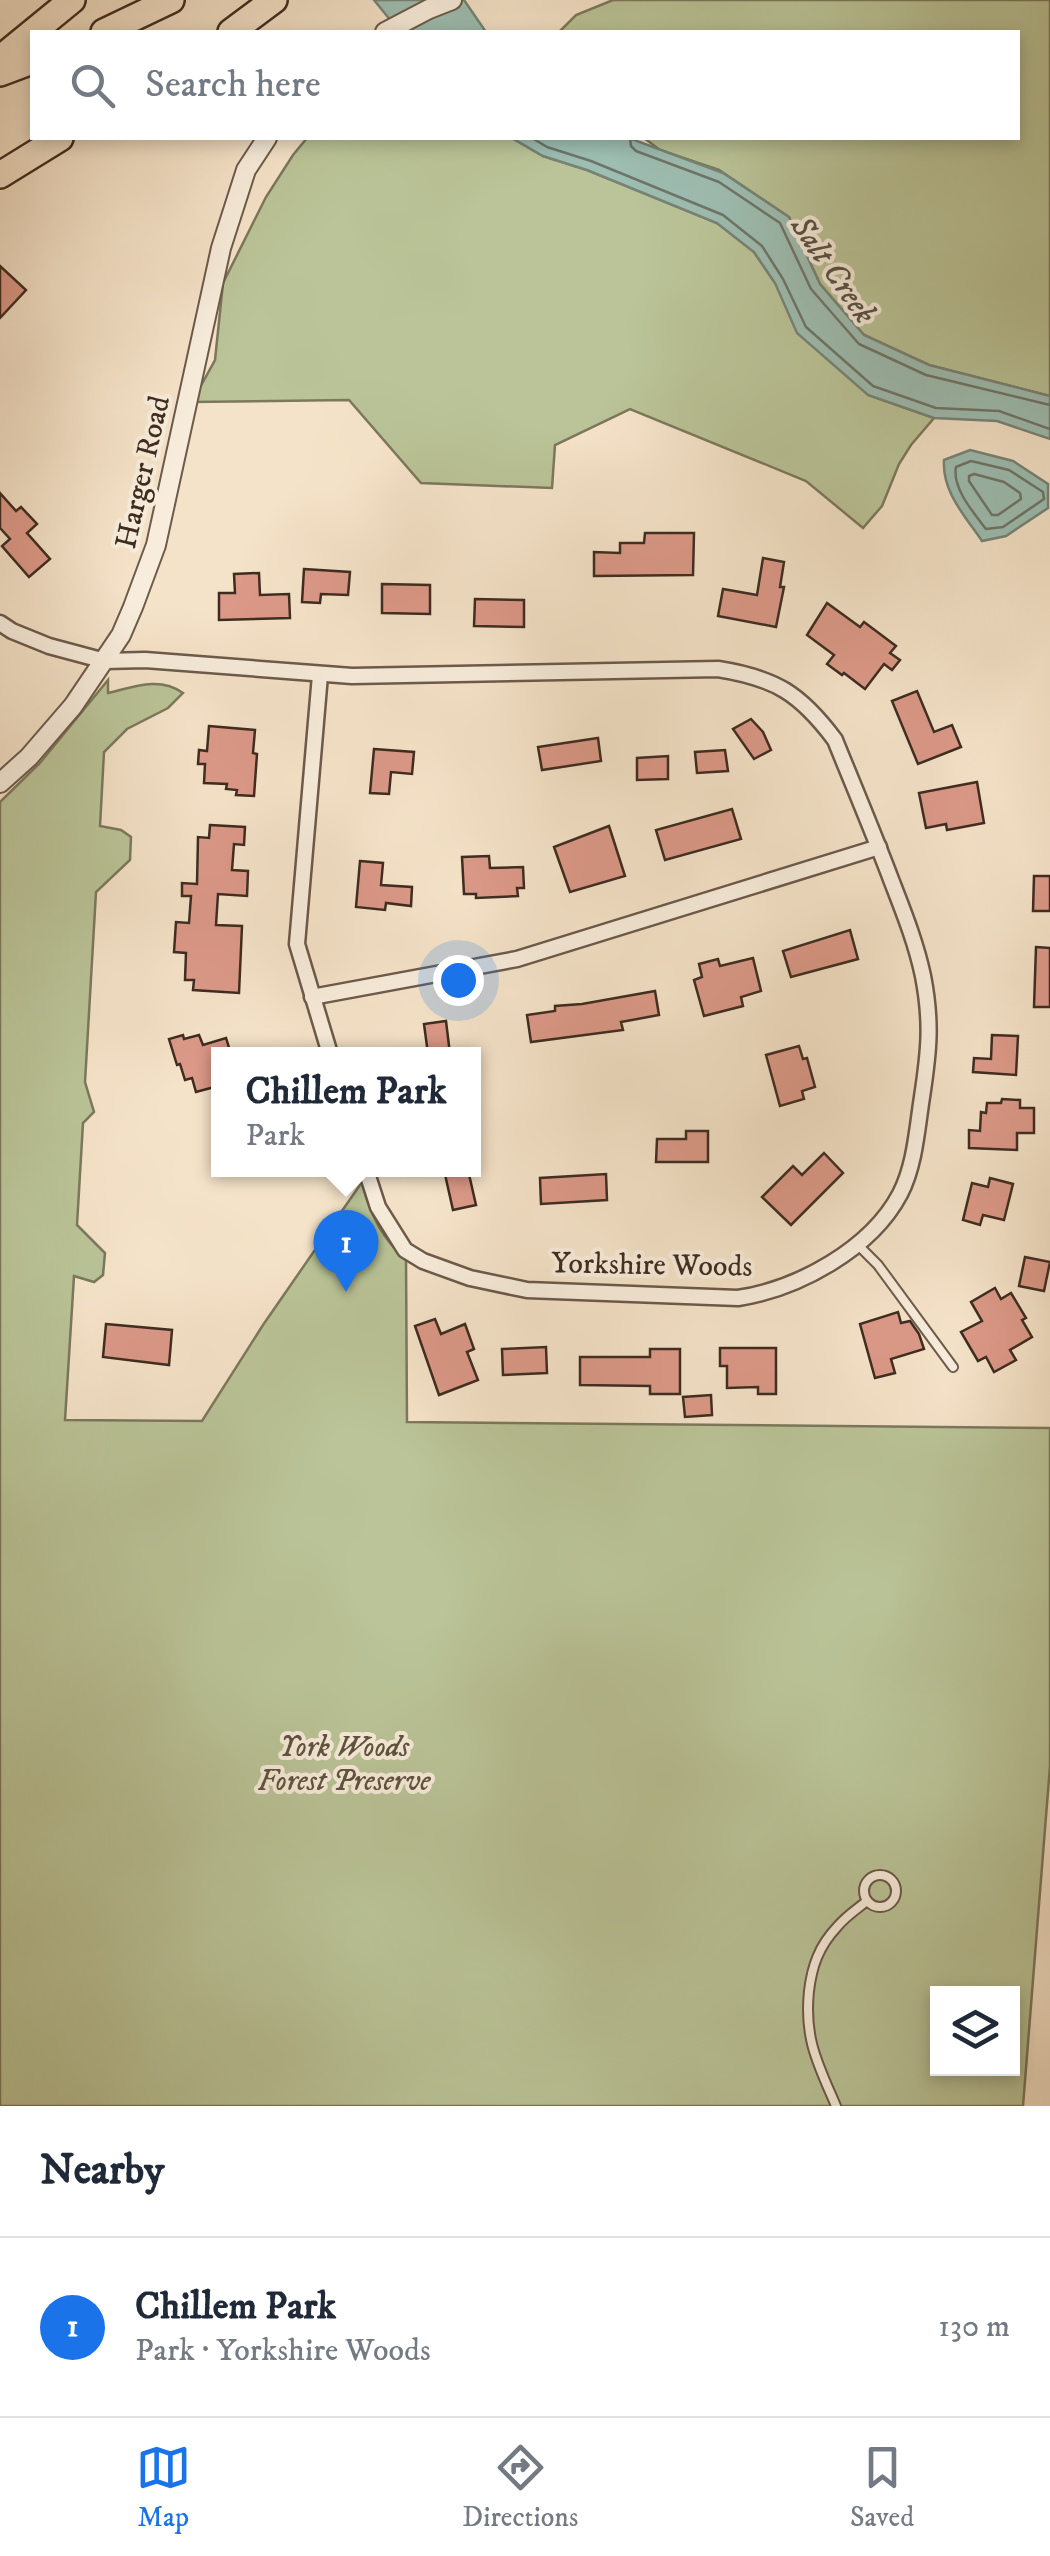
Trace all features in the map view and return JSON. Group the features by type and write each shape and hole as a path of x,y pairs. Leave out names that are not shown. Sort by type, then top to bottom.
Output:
{"highway":[{"path":"35,30 72,0"},
{"path":"108,30 171,0"},
{"path":"234,30 274,0"},
{"path":"0,59 30,34"},
{"path":"0,73 30,63"},
{"path":"0,174 57,140"}],"street":[{"path":"389,30 452,0"},
{"name":"Harger Road","path":"0,782 52,732 105,661 128,621 156,545 221,248 246,170 265,140"},
{"name":"Yorkshire Woods","path":"0,623 49,646 105,661 144,660 320,675 718,669 762,677 800,699 835,740 912,933 930,1028 907,1176 900,1194 875,1229 806,1277 765,1294 738,1298 527,1290 470,1278 406,1250 378,1207 368,1177"},
{"path":"320,675 297,944 328,1047"},
{"path":"312,997 516,959 879,847"}],"lane":[{"path":"857,1244 878,1266 952,1367"},
{"path":"883,1875 893,1882 895,1894 888,1904 874,1906 867,1901 864,1890 871,1878 883,1875"},
{"path":"836,2106 810,2042 806,2018 812,1972 824,1943 839,1924 867,1901"}],"green space":[{"path":"613,0 1050,0 1050,396 929,365 864,335 820,284 789,217 719,170 660,150 647,140 1020,140 1020,30 561,30 576,15"},
{"path":"305,140 515,140 543,156 717,223 754,252 868,395 934,418 911,445 882,506 863,528 806,481 630,409 555,445 552,488 421,483 349,400 192,402 215,360 223,283 266,197"},
{"name":"York Woods Forest Preserve","path":"108,680 108,693 156,684 183,693 168,708 127,729 104,752 100,826 121,830 131,837 130,860 96,892 85,1082 94,1112 83,1123 77,1225 105,1253 103,1275 94,1282 74,1276 65,1420 202,1421 362,1182 377,1224 406,1259 407,1422 1050,1428 1050,1766 1023,2106 0,2106 0,802 40,763"}],"water":[{"path":"374,0 464,0 485,30 398,30"},
{"path":"515,140 634,140 723,173 789,217 820,284 864,335 929,365 1050,396 1050,439 997,421 934,418 868,395 797,333 775,283 754,252 717,223 543,156"},
{"path":"970,450 1013,461 1048,484 1048,508 1006,536 982,541 956,503 944,472 944,460"}],"building":[{"path":"0,266 26,290 0,318"},
{"path":"0,493 16,511 21,507 37,524 27,533 50,559 29,577 2,546 10,539 0,528"},
{"path":"645,533 694,533 693,575 594,576 594,552 620,553 620,543 644,543"},
{"path":"763,558 784,562 780,587 784,587 776,627 718,616 723,589 757,595"},
{"path":"304,569 350,572 348,595 321,594 320,603 302,602"},
{"path":"259,573 260,595 289,594 290,618 219,620 219,593 235,593 234,574"},
{"path":"382,584 430,585 430,614 382,613"},
{"path":"475,599 524,600 524,627 474,626"},
{"path":"827,603 860,627 864,622 896,646 890,653 900,660 892,670 884,664 865,689 827,664 834,655 807,635"},
{"path":"917,691 934,732 952,725 961,747 918,764 892,701"},
{"path":"751,719 763,732 771,750 754,759 733,729"},
{"path":"209,726 255,730 254,796 236,795 237,790 226,789 227,784 204,783 205,764 198,764 199,750 207,751"},
{"path":"598,738 601,761 542,770 538,747"},
{"path":"374,749 414,752 412,774 391,772 389,794 370,793"},
{"path":"725,750 728,771 697,773 695,752"},
{"path":"668,756 668,779 637,780 637,758"},
{"path":"977,782 984,823 947,830 946,824 926,828 919,793"},
{"path":"732,809 741,839 665,860 656,830"},
{"path":"210,825 245,827 244,845 234,844 232,870 248,871 247,896 218,894 216,925 242,926 239,993 193,990 194,980 185,980 186,953 174,952 176,922 189,923 191,896 182,896 182,883 197,884 198,837 209,838"},
{"path":"609,826 625,876 570,892 554,847"},
{"path":"489,856 490,868 523,867 524,888 517,888 518,896 476,898 476,894 464,894 462,857"},
{"path":"360,861 383,863 381,885 412,887 411,906 386,903 385,910 356,907"},
{"path":"1034,876 1050,876 1050,911 1033,911"},
{"path":"850,930 858,959 791,977 783,951"},
{"path":"1036,947 1050,948 1050,1007 1034,1007"},
{"path":"753,958 761,991 741,997 743,1006 704,1016 694,980 702,977 699,964 718,959 720,966"},
{"path":"655,991 659,1015 621,1022 623,1030 531,1042 527,1015 555,1011 555,1006"},
{"path":"446,1021 449,1047 427,1047 424,1024"},
{"path":"199,1035 203,1045 226,1038 229,1047 211,1047 211,1088 196,1092 192,1078 185,1080 169,1039"},
{"path":"992,1035 1018,1036 1016,1075 973,1072 974,1058 991,1059"},
{"path":"799,1046 803,1059 807,1058 815,1087 802,1091 804,1099 780,1106 766,1055"},
{"path":"1002,1099 1020,1100 1020,1108 1034,1108 1034,1133 1017,1133 1017,1150 969,1148 969,1130 980,1131 981,1112 986,1113 987,1103 1001,1103"},
{"path":"686,1131 708,1131 708,1162 656,1162 657,1139 686,1139"},
{"path":"824,1153 843,1173 791,1225 762,1197 793,1166 802,1175"},
{"path":"606,1174 607,1200 541,1204 540,1178"},
{"path":"446,1177 470,1177 476,1205 453,1210"},
{"path":"990,1178 1013,1184 1004,1220 983,1215 980,1225 963,1220 972,1183 988,1187"},
{"path":"1025,1257 1050,1262 1044,1291 1019,1286"},
{"path":"995,1288 1001,1299 1011,1293 1032,1337 1010,1350 1016,1360 994,1372 986,1357 978,1361 961,1332 982,1321 971,1302"},
{"path":"898,1312 901,1323 910,1321 924,1349 891,1359 895,1373 875,1378 860,1324"},
{"path":"435,1319 441,1334 465,1324 474,1349 467,1352 478,1380 439,1395 415,1326"},
{"path":"106,1324 172,1330 169,1365 103,1357"},
{"path":"546,1347 547,1373 503,1375 502,1349"},
{"path":"720,1348 776,1348 776,1394 758,1394 758,1387 727,1388 727,1366 720,1366"},
{"path":"650,1349 680,1349 680,1394 650,1394 650,1386 580,1385 580,1357 650,1357"},
{"path":"711,1395 712,1415 685,1417 683,1397"}],"place":[{"name":"Chillem Park","path":"346,1292"}],"water label":[{"name":"Salt Creek","path":"834,269"}]}
